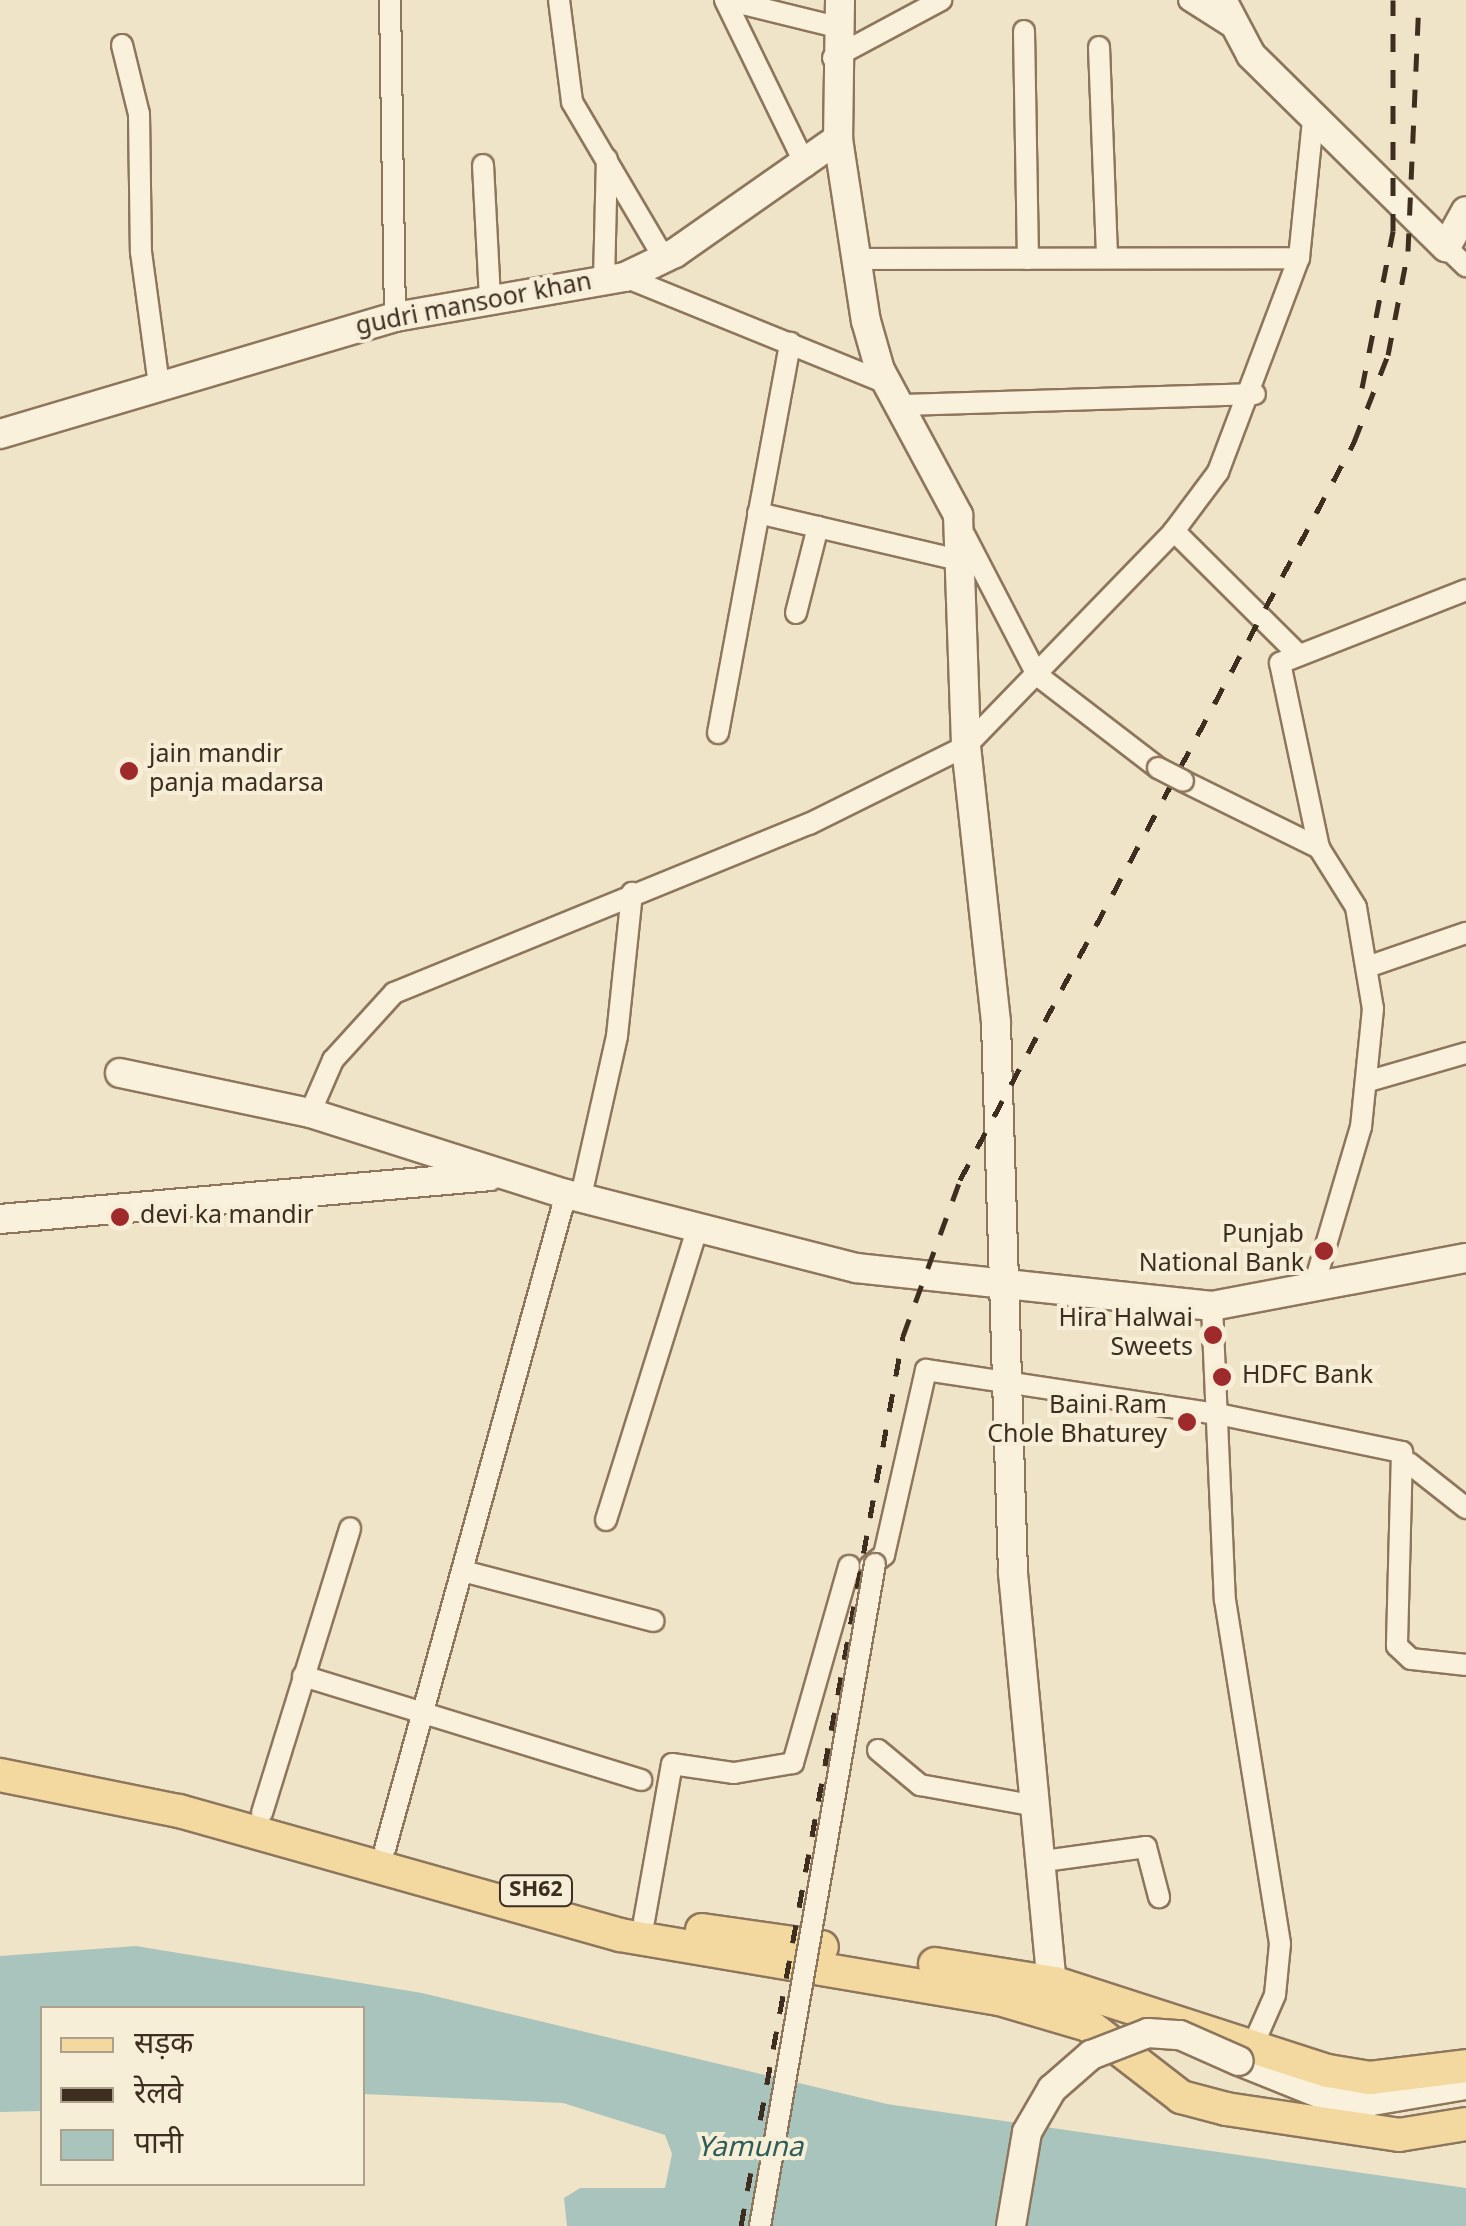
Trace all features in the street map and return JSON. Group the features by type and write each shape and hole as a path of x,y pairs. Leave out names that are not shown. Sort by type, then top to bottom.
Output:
{"main road":[{"path":"1226,13 1313,121 1456,257"},
{"path":"838,14 833,58 838,139 854,259 880,370 900,396 958,515 966,746 996,1022 1008,1285 1004,1381 1020,1688 1044,1861 1055,1999"},
{"name":"gudri mansoor khan","path":"12,432 395,317 615,278 664,258 806,166 838,139"},
{"path":"1456,257 1466,211"},
{"path":"120,1073 310,1114 500,1175 856,1268 1212,1306 1315,1282 1466,1258"},
{"path":"0,1219 500,1175"},
{"name":"SH62","path":"0,1755 262,1812 644,1921 1055,1999 1246,2053 1370,2078 1466,2066"},
{"name":"SH62","path":"0,1775 180,1811 620,1935 949,1987 1055,1999 1180,2097 1398,2135 1466,2124"},
{"path":"1011,2226 1027,2132 1052,2089 1092,2055 1148,2033 1180,2035 1246,2053 1331,2098 1466,2099"},
{"path":"1411,2097 1466,2085"}],"street":[{"path":"390,0 395,317"},
{"path":"559,0 565,85 664,258"},
{"path":"726,0 838,14"},
{"path":"726,0 806,166"},
{"path":"833,58 942,0"},
{"path":"1189,0 1226,13"},
{"path":"1024,30 1028,258"},
{"path":"122,45 140,114 141,252 159,385"},
{"path":"1099,47 1107,258"},
{"path":"310,1114 349,1038 394,993 828,816 966,746 1174,531 1218,472 1255,394 1299,258 1313,121"},
{"path":"607,158 615,278 790,343 900,396 1255,394"},
{"path":"483,165 490,298"},
{"path":"854,259 1299,258"},
{"path":"718,733 790,343"},
{"path":"758,513 958,560"},
{"path":"958,515 1037,675 1158,768 1319,848"},
{"path":"796,613 818,527"},
{"path":"1174,531 1295,651"},
{"path":"1315,1282 1369,1081 1370,966 1351,894 1319,848 1279,671 1295,651 1466,590"},
{"path":"385,1849 617,1036 632,893"},
{"path":"1370,966 1466,933"},
{"path":"1369,1081 1466,1053"},
{"path":"606,1520 698,1226"},
{"path":"1212,1306 1225,1600 1280,1944 1275,1995 1246,2053"},
{"path":"644,1921 672,1764 734,1773 793,1763 864,1565 920,1375 937,1369 1393,1444 1408,1462 1466,1508"},
{"path":"1408,1462 1397,1646 1411,1659 1466,1666"},
{"path":"262,1812 350,1528"},
{"path":"760,2226 864,1565"},
{"path":"464,1572 654,1620"},
{"path":"302,1676 641,1780"},
{"path":"878,1750 920,1786 1037,1806"},
{"path":"1044,1861 1146,1847 1159,1896"}],"water":[{"name":"Yamuna","path":"136,1946 422,1993 887,2104 1466,2188 1466,2226 567,2226 564,2198 580,2188 665,2188 672,2154 665,2135 563,2103 365,2094 365,2006 40,2006 40,2111 0,2112 0,1956"}],"railway":[{"path":"1362,388 1393,231 1393,0"},
{"path":"741,2226 903,1336 960,1180 1354,442 1388,355 1408,251 1419,0"}],"place":[{"name":"jain mandir panja madarsa","path":"129,771"},
{"name":"devi ka mandir","path":"120,1217"},
{"name":"Punjab National Bank","path":"1324,1251"},
{"name":"Hira Halwai Sweets","path":"1213,1335"},
{"name":"HDFC Bank","path":"1222,1377"},
{"name":"Baini Ram Chole Bhaturey","path":"1187,1422"}]}
